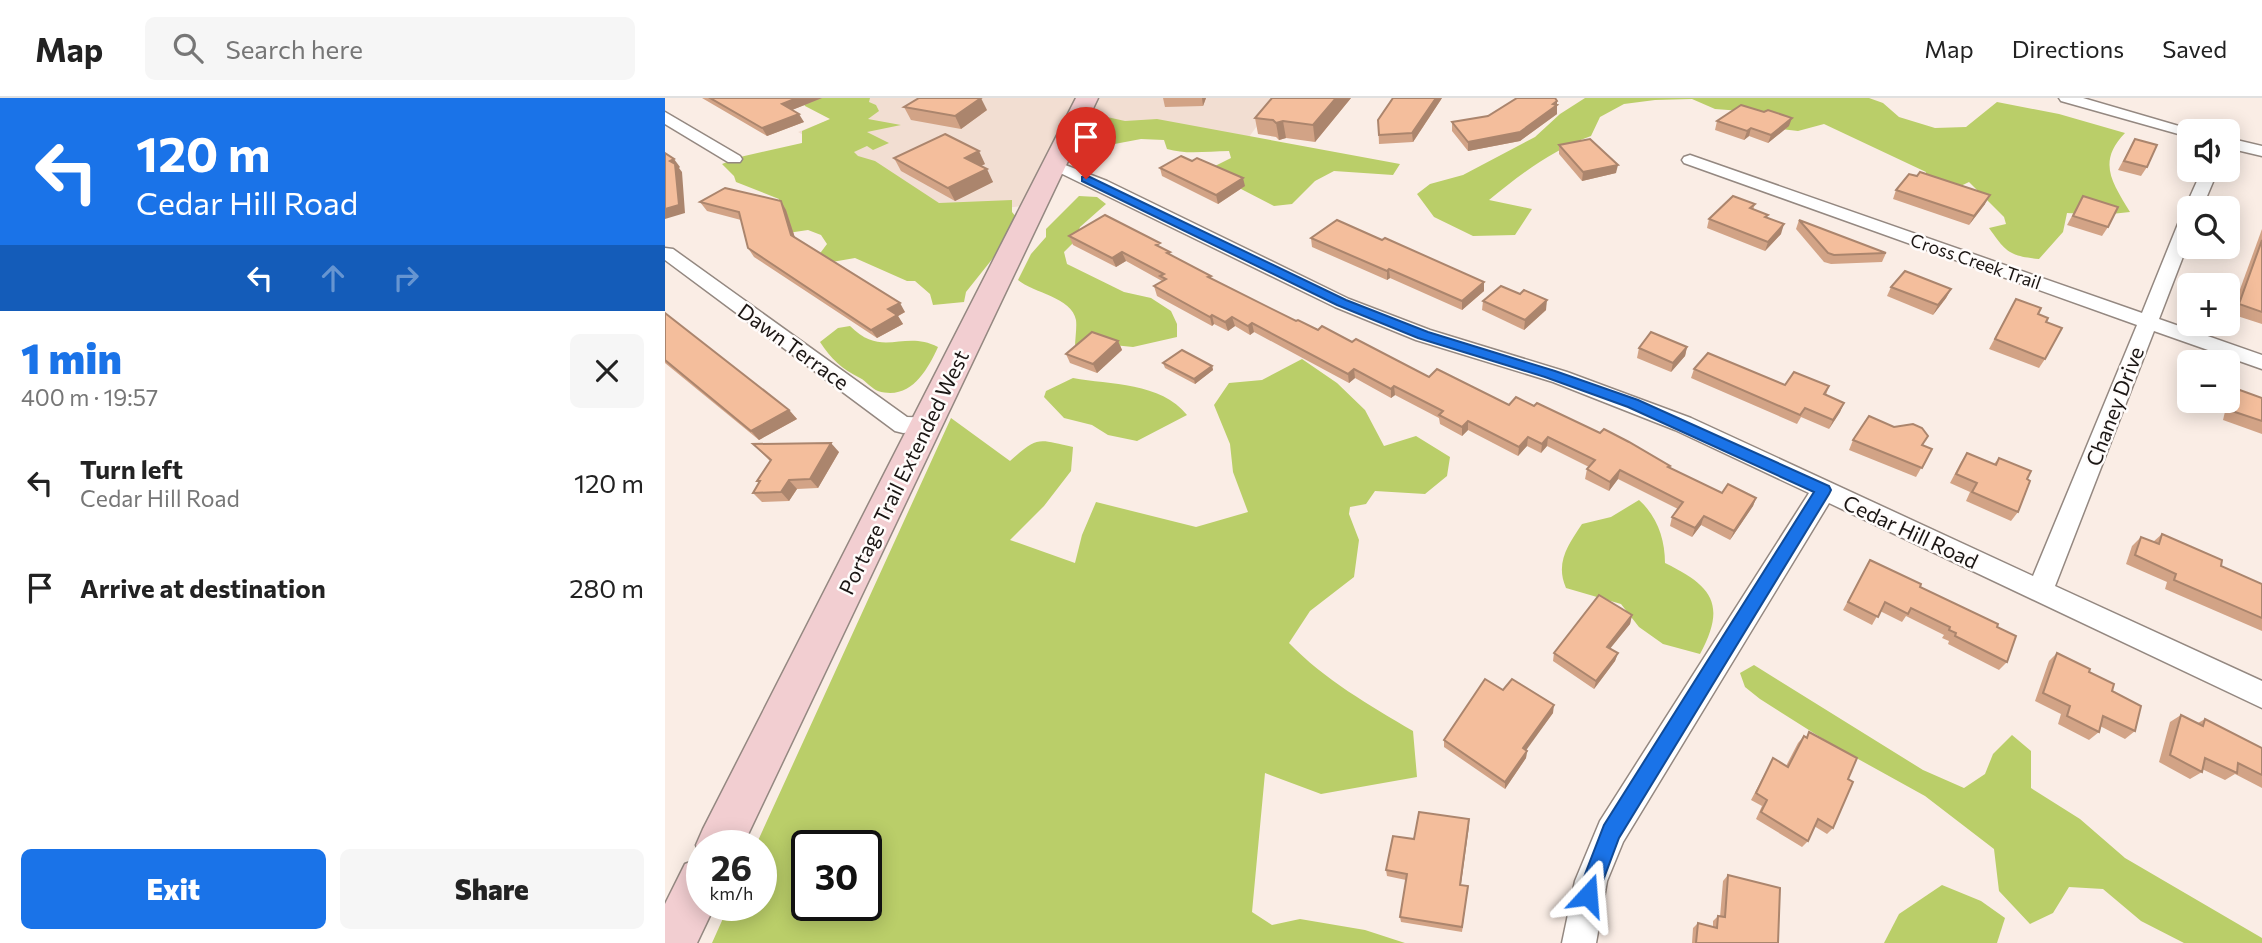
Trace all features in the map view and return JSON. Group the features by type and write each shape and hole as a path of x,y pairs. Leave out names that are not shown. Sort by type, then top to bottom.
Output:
{"main road":[{"name":"Portage Trail Extended West","path":"726,830 1087,98"},
{"path":"671,943 686,913"}],"street":[{"path":"2066,98 2177,129"},
{"path":"665,117 734,159"},
{"path":"2240,146 2262,151"},
{"name":"Cross Creek Trail","path":"1690,160 2262,362"},
{"name":"Cedar Hill Road","path":"1053,166 1101,185 1342,303 1423,335 1550,374 1633,404 1824,490 2262,695"},
{"name":"Chaney Drive","path":"2040,592 2177,248"},
{"name":"Dawn Terrace","path":"667,253 903,425 926,424"},
{"path":"1579,943 1591,881 1611,832 1824,490"}],"shaded area":[{"path":"839,98 1078,98 1023,206 945,215 798,132 859,108"},
{"path":"1100,98 1277,98 1244,144 1092,115"}],"green space":[{"path":"800,98 870,98 869,102 876,105 879,111 868,119 901,125 867,132 889,143 873,150 867,146 854,152 858,156 875,161 939,203 1012,200 1012,212 1021,223 966,292 964,302 933,305 930,294 915,281 907,281 855,258 832,262 815,260 827,244 821,235 808,230 781,234 779,199 736,182 734,176 722,164 740,157 802,143 802,131 830,119 805,106"},
{"path":"1585,98 1869,98 1883,103 1899,117 1935,128 1966,127 1997,102 2059,114 2125,133 2111,153 2110,172 2130,212 2102,215 2067,213 2063,232 2039,259 2021,256 2004,248 1989,228 2006,224 2004,217 1969,182 1942,195 1926,198 1926,172 1824,124 1798,131 1781,129 1768,113 1715,109 1692,99 1624,104 1600,117 1591,136 1550,156 1513,181 1489,200 1532,209 1515,235 1473,236 1434,217 1417,194 1430,184 1463,175 1535,137 1560,114"},
{"path":"1107,117 1125,121 1157,119 1400,164 1393,175 1334,171 1315,181 1292,204 1274,206 1216,176 1215,166 1231,158 1229,151 1175,151 1167,149 1164,140 1141,139 1104,146 1096,141 1098,129"},
{"path":"1079,196 1097,197 1106,204 1080,227 1074,242 1064,252 1067,264 1124,292 1151,298 1171,311 1177,324 1177,337 1133,347 1103,344 1075,348 1076,320 1073,312 1060,301 1018,280 1031,254 1046,237 1046,229"},
{"path":"850,326 873,341 926,342 938,347 923,374 908,388 889,393 878,391 837,363 820,342 838,328"},
{"path":"1302,359 1337,383 1365,410 1384,446 1416,436 1450,457 1447,476 1425,494 1375,491 1366,504 1350,507 1349,514 1359,540 1354,577 1310,611 1289,643 1332,680 1413,731 1417,777 1321,794 1265,773 1252,912 1272,925 1300,919 1365,930 1405,943 712,943 722,921 777,921 777,830 763,830 951,418 1010,461 1033,443 1045,441 1073,447 1071,471 1044,506 1010,540 1075,563 1082,535 1096,502 1196,527 1248,512 1233,472 1230,444 1214,405 1229,383 1262,380"},
{"path":"1073,378 1149,391 1176,404 1187,415 1137,441 1108,435 1092,425 1064,418 1044,397 1046,391"},
{"path":"1639,500 1651,513 1659,528 1665,563 1694,580 1710,598 1713,622 1700,654 1663,644 1639,627 1621,604 1566,588 1562,570 1565,554 1582,524 1611,517"},
{"path":"1754,665 1923,770 1964,788 1985,774 1993,754 2012,735 2031,751 2031,788 2080,819 2125,858 2262,938 2262,943 2184,943 2141,921 2103,889 2069,887 2053,913 2030,924 1999,891 1994,849 1925,796 1831,744 1760,699 1745,687 1740,673"},
{"path":"1942,885 1981,901 2005,918 1997,943 1884,943 1899,914"}],"building":[{"path":"710,98 797,98 782,104 799,114 762,128"},
{"path":"919,98 981,98 955,116 904,107"},
{"path":"1272,98 1336,98 1313,125 1283,121 1276,123 1273,120 1255,118"},
{"path":"1393,98 1436,98 1412,133 1379,135 1378,120"},
{"path":"1517,98 1555,98 1557,101 1553,104 1557,105 1520,132 1468,142 1452,122 1488,116"},
{"path":"1741,105 1792,118 1771,135 1751,128 1747,131 1717,121"},
{"path":"945,134 979,151 965,158 987,169 948,188 894,158"},
{"path":"1590,139 1618,165 1583,172 1559,145"},
{"path":"2135,139 2157,145 2147,167 2124,161"},
{"path":"665,153 674,159 670,161 675,164 679,205 665,209"},
{"path":"1181,156 1192,161 1197,158 1243,178 1216,195 1160,168"},
{"path":"1920,172 1990,195 1974,216 1896,190 1909,174 1917,176"},
{"path":"725,188 781,201 791,235 900,303 888,309 897,315 871,330 748,248 739,212 700,202"},
{"path":"1733,196 1755,204 1750,208 1784,224 1768,242 1709,219"},
{"path":"2083,196 2118,207 2108,227 2073,216"},
{"path":"1105,215 1160,243 1156,245 1211,276 1208,277 1296,321 1318,330 1322,326 1352,342 1356,339 1429,377 1437,369 1509,405 1516,397 1534,406 1537,403 1600,433 1604,429 1670,466 1668,467 1722,493 1728,484 1756,498 1734,531 1704,516 1695,528 1672,517 1683,502 1620,470 1610,482 1587,469 1595,460 1548,437 1542,444 1528,437 1519,447 1468,421 1462,427 1439,415 1443,411 1394,386 1391,389 1354,369 1348,374 1252,323 1248,326 1232,317 1225,322 1212,315 1210,317 1154,286 1166,279 1160,276 1164,274 1122,252 1112,258 1069,236"},
{"path":"1337,220 1484,282 1462,301 1311,238"},
{"path":"1799,220 1886,253 1828,253"},
{"path":"2262,240 2262,312 2240,304"},
{"path":"1905,271 1951,289 1938,305 1891,287"},
{"path":"1501,286 1520,294 1524,290 1547,300 1525,320 1483,301"},
{"path":"2016,299 2041,308 2038,314 2048,318 2046,322 2062,328 2045,359 1995,339"},
{"path":"665,313 789,410 751,431 665,360"},
{"path":"1092,332 1118,341 1093,364 1066,354"},
{"path":"1651,332 1687,347 1673,363 1639,348"},
{"path":"1182,350 1212,366 1194,379 1163,363"},
{"path":"1708,353 1785,385 1794,372 1829,386 1824,394 1844,403 1833,420 1805,408 1800,415 1694,369"},
{"path":"2240,390 2262,398 2262,421 2238,413"},
{"path":"1869,416 1894,427 1913,424 1922,428 1928,436 1922,445 1932,449 1922,468 1853,440"},
{"path":"831,443 810,479 789,480 781,492 753,493 760,481 757,481 771,460 753,444"},
{"path":"1967,453 1996,465 1999,458 2031,471 2018,512 1972,492 1977,483 1956,474"},
{"path":"2162,534 2222,560 2221,566 2262,584 2262,618 2174,580 2176,574 2135,555 2141,537 2159,544"},
{"path":"1870,560 1998,624 1997,627 2016,636 2007,662 1955,636 1956,633 1949,630 1950,627 1911,608 1908,614 1885,602 1878,617 1848,602"},
{"path":"1599,595 1632,615 1607,647 1618,653 1596,681 1554,653"},
{"path":"2057,653 2114,684 2112,691 2141,706 2135,731 2103,716 2099,732 2067,716 2070,706 2043,693"},
{"path":"1485,679 1503,690 1512,679 1554,705 1523,748 1527,751 1505,782 1444,740"},
{"path":"2181,715 2203,726 2205,719 2262,748 2262,775 2238,763 2237,773 2205,758 2202,772 2170,755"},
{"path":"1809,732 1857,758 1848,779 1853,782 1833,828 1818,819 1808,841 1761,812 1767,800 1756,793 1773,758 1788,767 1804,736 1807,738"},
{"path":"1419,812 1469,819 1460,885 1468,886 1462,927 1400,917 1407,874 1386,870 1393,836 1414,839"},
{"path":"1728,875 1780,888 1778,943 1696,943 1698,923 1717,928 1718,916 1725,917"}],"route":[{"path":"1086,179 1342,303 1423,335 1550,374 1633,404 1824,490 1611,832 1588,895"}]}
